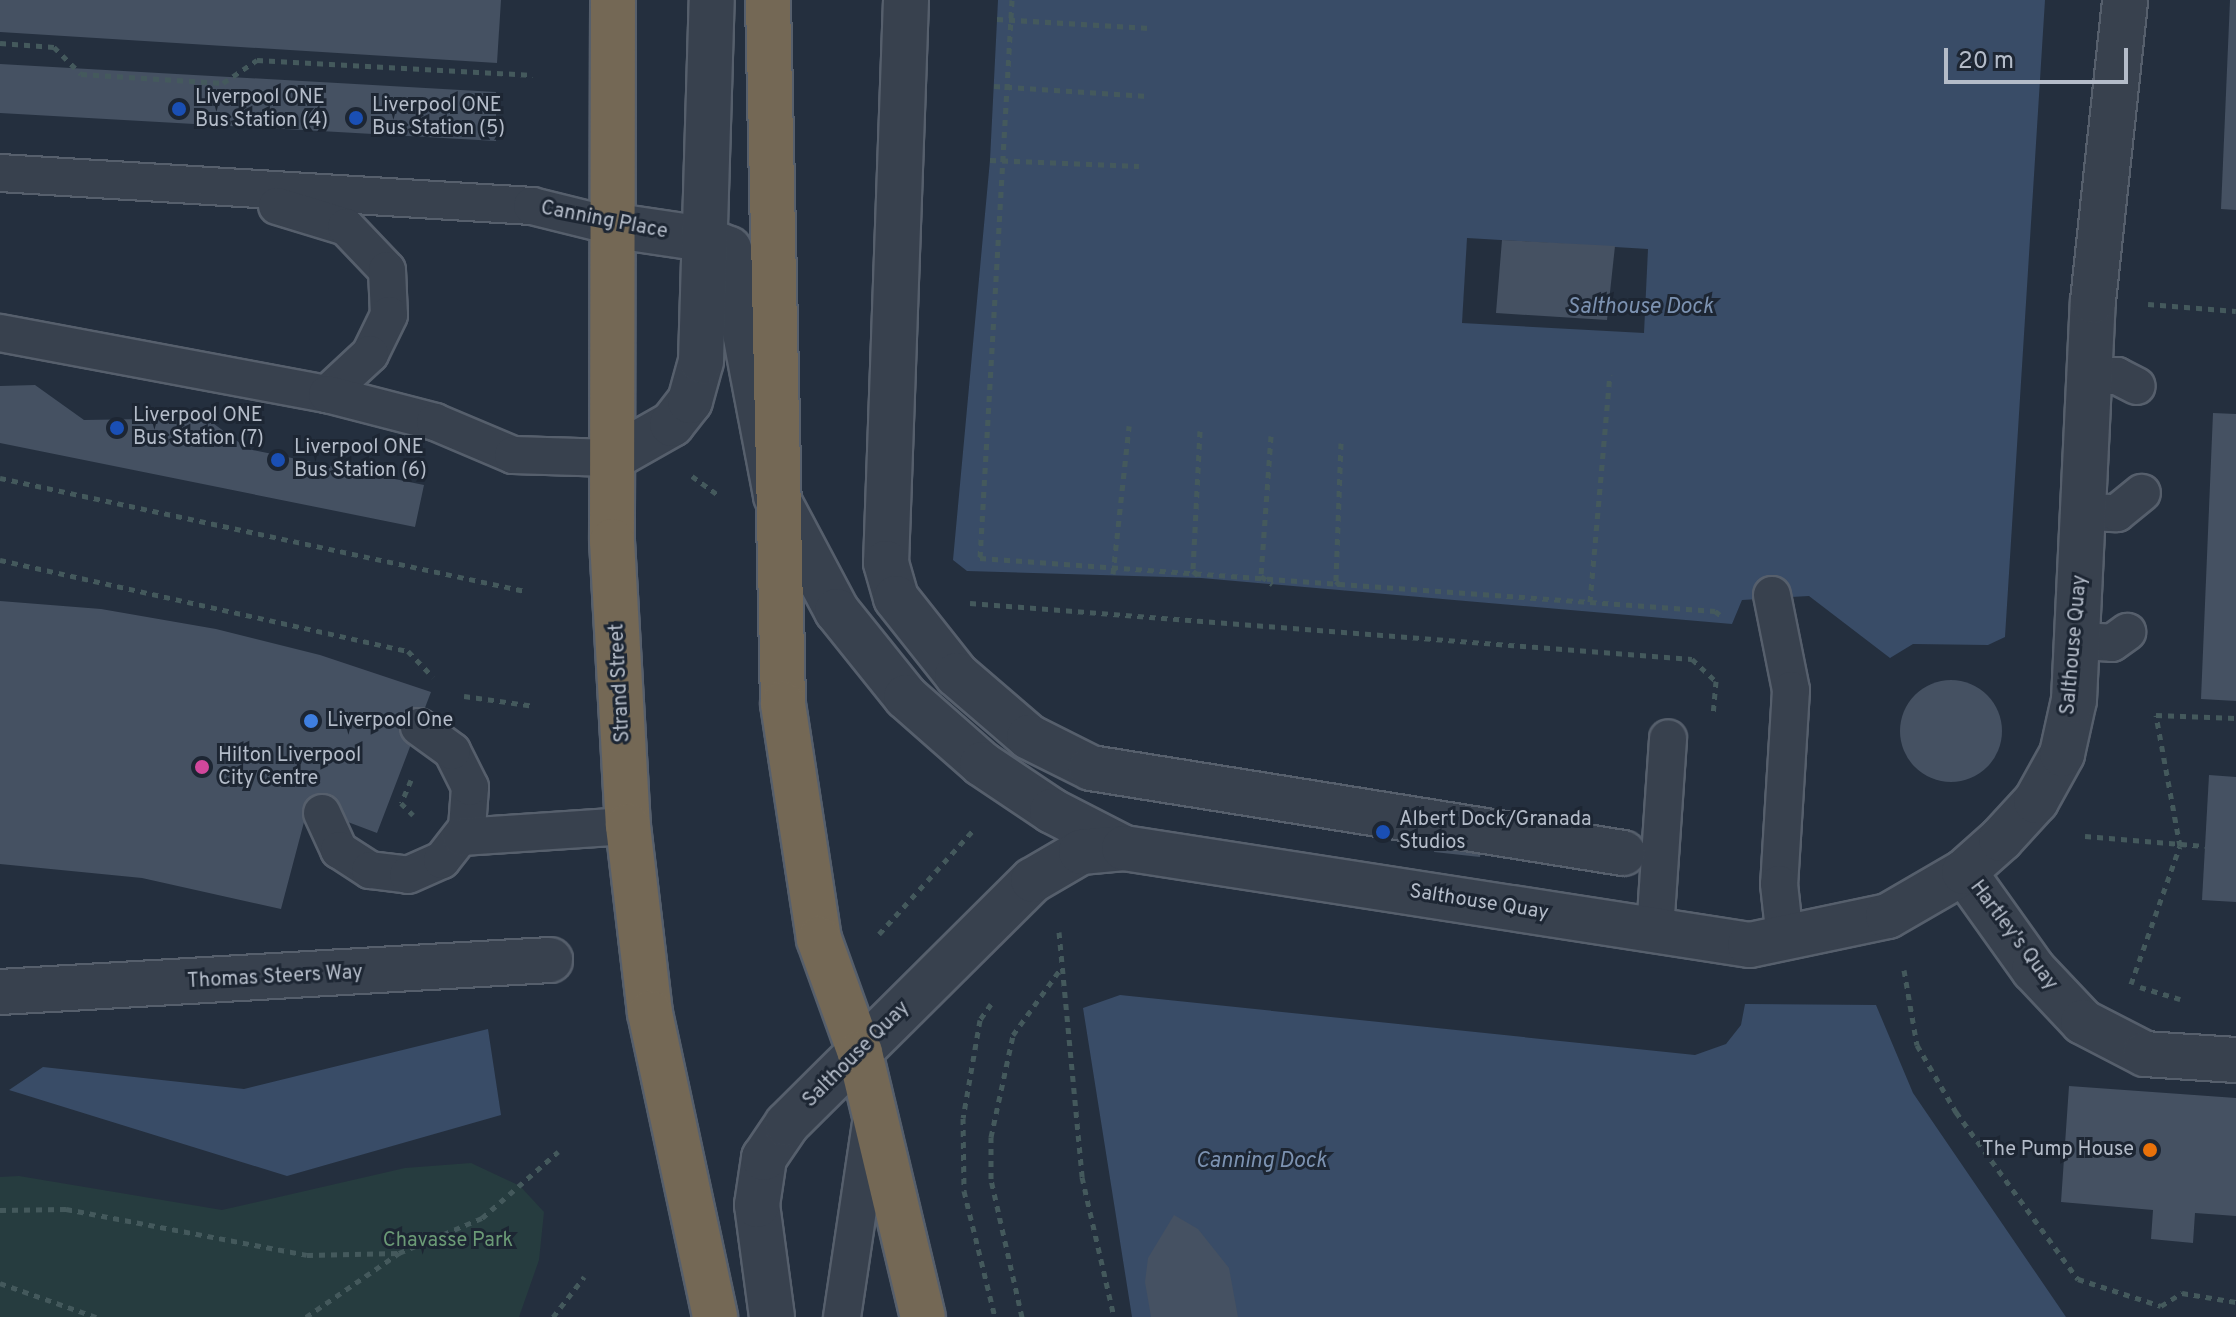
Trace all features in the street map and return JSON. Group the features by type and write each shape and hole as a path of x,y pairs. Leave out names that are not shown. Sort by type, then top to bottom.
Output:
{"highway":[{"path":"768,0 776,496 788,735 819,939 860,1053 923,1317"},
{"name":"Strand Street","path":"612,20 609,225 612,458 628,826 650,1013 715,1317"}],"street":[{"path":"612,458 672,424 690,401 701,361 712,0"},
{"path":"906,0 886,563 896,598 957,675 1029,737 1091,768 1623,853"},
{"name":"Salthouse Quay","path":"772,1317 757,1205 764,1158 787,1124 1033,880 1081,852 1124,848 1750,945 1888,916 1964,872 2036,801 2062,754 2079,641 2119,512 2091,376 2099,231 2125,0"},
{"name":"Canning Place","path":"609,225 704,239"},
{"path":"704,239 729,249 776,496"},
{"name":"Salthouse Quay","path":"776,496 837,611 906,697 1002,778 1052,811 1124,848"},
{"name":"Hartley's Quay","path":"1964,872 2034,970 2083,1022 2145,1054 2236,1060"},
{"name":"Thomas Steers Way","path":"0,992 550,960"}],"lane":[{"name":"Canning Place","path":"0,173 226,190 532,206 609,225"},
{"name":"Canning Place","path":"226,190 346,227 387,270 389,315 370,354 327,394"},
{"path":"0,333 327,394 435,422 513,455 612,458"},
{"path":"2091,376 2117,376 2137,386"},
{"path":"1772,595 1791,690 1779,884 1785,939"},
{"path":"2079,641 2112,643 2127,632"},
{"path":"322,813 339,850 370,870 408,875 442,860 467,828 470,787 452,751 419,727"},
{"path":"1655,930 1668,738"},
{"path":"461,837 628,826"},
{"path":"842,1317 873,1111"}],"path":[{"path":"1012,0 980,558 1116,564 1715,611 1732,624"},
{"path":"997,19 1150,28"},
{"path":"0,43 54,47 81,74 223,83 257,60 533,75"},
{"path":"994,86 1148,96"},
{"path":"990,160 1139,166"},
{"path":"2143,304 2236,311"},
{"path":"1590,602 1610,375"},
{"path":"1113,574 1129,426"},
{"path":"1193,571 1200,431"},
{"path":"1261,576 1271,436"},
{"path":"1341,443 1336,581 1344,590"},
{"path":"682,468 717,494"},
{"path":"0,478 525,591"},
{"path":"0,560 408,651 438,683"},
{"path":"1193,571 1201,578"},
{"path":"1261,576 1272,584"},
{"path":"896,598 1692,659 1716,681 1712,727"},
{"path":"448,693 534,706"},
{"path":"2131,984 2180,846 2156,715 2236,718"},
{"path":"879,934 973,826 985,836"},
{"path":"2085,836 2205,846"},
{"path":"1058,916 1060,970 1082,1177 1114,1317"},
{"path":"1022,1317 991,1179 991,1137 1013,1035 1060,970"},
{"path":"1904,970 1917,1045 1956,1112 2078,1279 2161,1306 2182,1293 2236,1302"},
{"path":"2119,975 2131,984 2186,1001"},
{"path":"995,1317 964,1191 963,1118 980,1020 997,994"},
{"path":"306,1317 399,1253 482,1218 558,1152"},
{"path":"0,1210 66,1209 307,1255 399,1253"},
{"path":"553,1317 584,1277"},
{"path":"0,1283 96,1317"}],"green space":[{"name":"Chavasse Park","path":"471,1163 520,1186 544,1212 539,1260 519,1317 0,1317 0,1177 19,1176 222,1210 405,1168"}],"water":[{"name":"Salthouse Dock","path":"998,0 2045,0 2005,637 1988,645 1913,644 1890,658 1809,596 1742,600 1732,624 1201,578 967,571 953,560 990,160"},
{"name":"Canning Dock","path":"1120,995 1695,1055 1726,1044 1741,1025 1745,1004 1876,1005 1913,1093 2066,1317 1132,1317 1083,1008"},
{"path":"488,1029 501,1115 287,1176 9,1090 43,1067 244,1089"}],"pier":[{"path":"1467,238 1648,249 1644,333 1462,323"}],"building":[{"path":"0,0 501,0 497,63 0,32"},
{"path":"2230,0 2236,0 2236,210 2221,209"},
{"path":"0,64 496,92 496,141 0,113"},
{"path":"1502,240 1615,246 1607,320 1496,313"},
{"path":"35,385 84,420 206,418 248,449 424,485 415,527 0,443 0,386"},
{"path":"2213,413 2236,414 2236,701 2201,699"},
{"name":"Hilton Liverpool City Centre","path":"0,601 101,609 216,629 320,655 431,692 377,833 308,807 281,909 142,878 0,864"},
{"path":"1951,680 1970,684 1987,695 1998,712 2002,731 1998,750 1987,767 1970,778 1951,782 1932,778 1915,767 1904,750 1900,731 1904,712 1915,695 1932,684"},
{"path":"2209,775 2236,777 2236,902 2202,900"},
{"path":"1435,837 1482,842 1480,857 1434,852"},
{"name":"The Pump House","path":"2069,1086 2236,1098 2236,1216 2195,1213 2193,1243 2151,1239 2153,1210 2061,1202"},
{"path":"1174,1215 1198,1229 1229,1268 1238,1317 1151,1317 1145,1282 1148,1258"}],"place":[{"name":"Liverpool ONE Bus Station (4)","path":"179,109"},
{"name":"Liverpool ONE Bus Station (5)","path":"356,118"},
{"name":"Liverpool ONE Bus Station (7)","path":"117,428"},
{"name":"Liverpool ONE Bus Station (6)","path":"278,460"},
{"name":"Liverpool One","path":"311,721"},
{"name":"Hilton Liverpool City Centre","path":"202,767"},
{"name":"Albert Dock/Granada Studios","path":"1383,832"},
{"name":"The Pump House","path":"2150,1150"}]}
